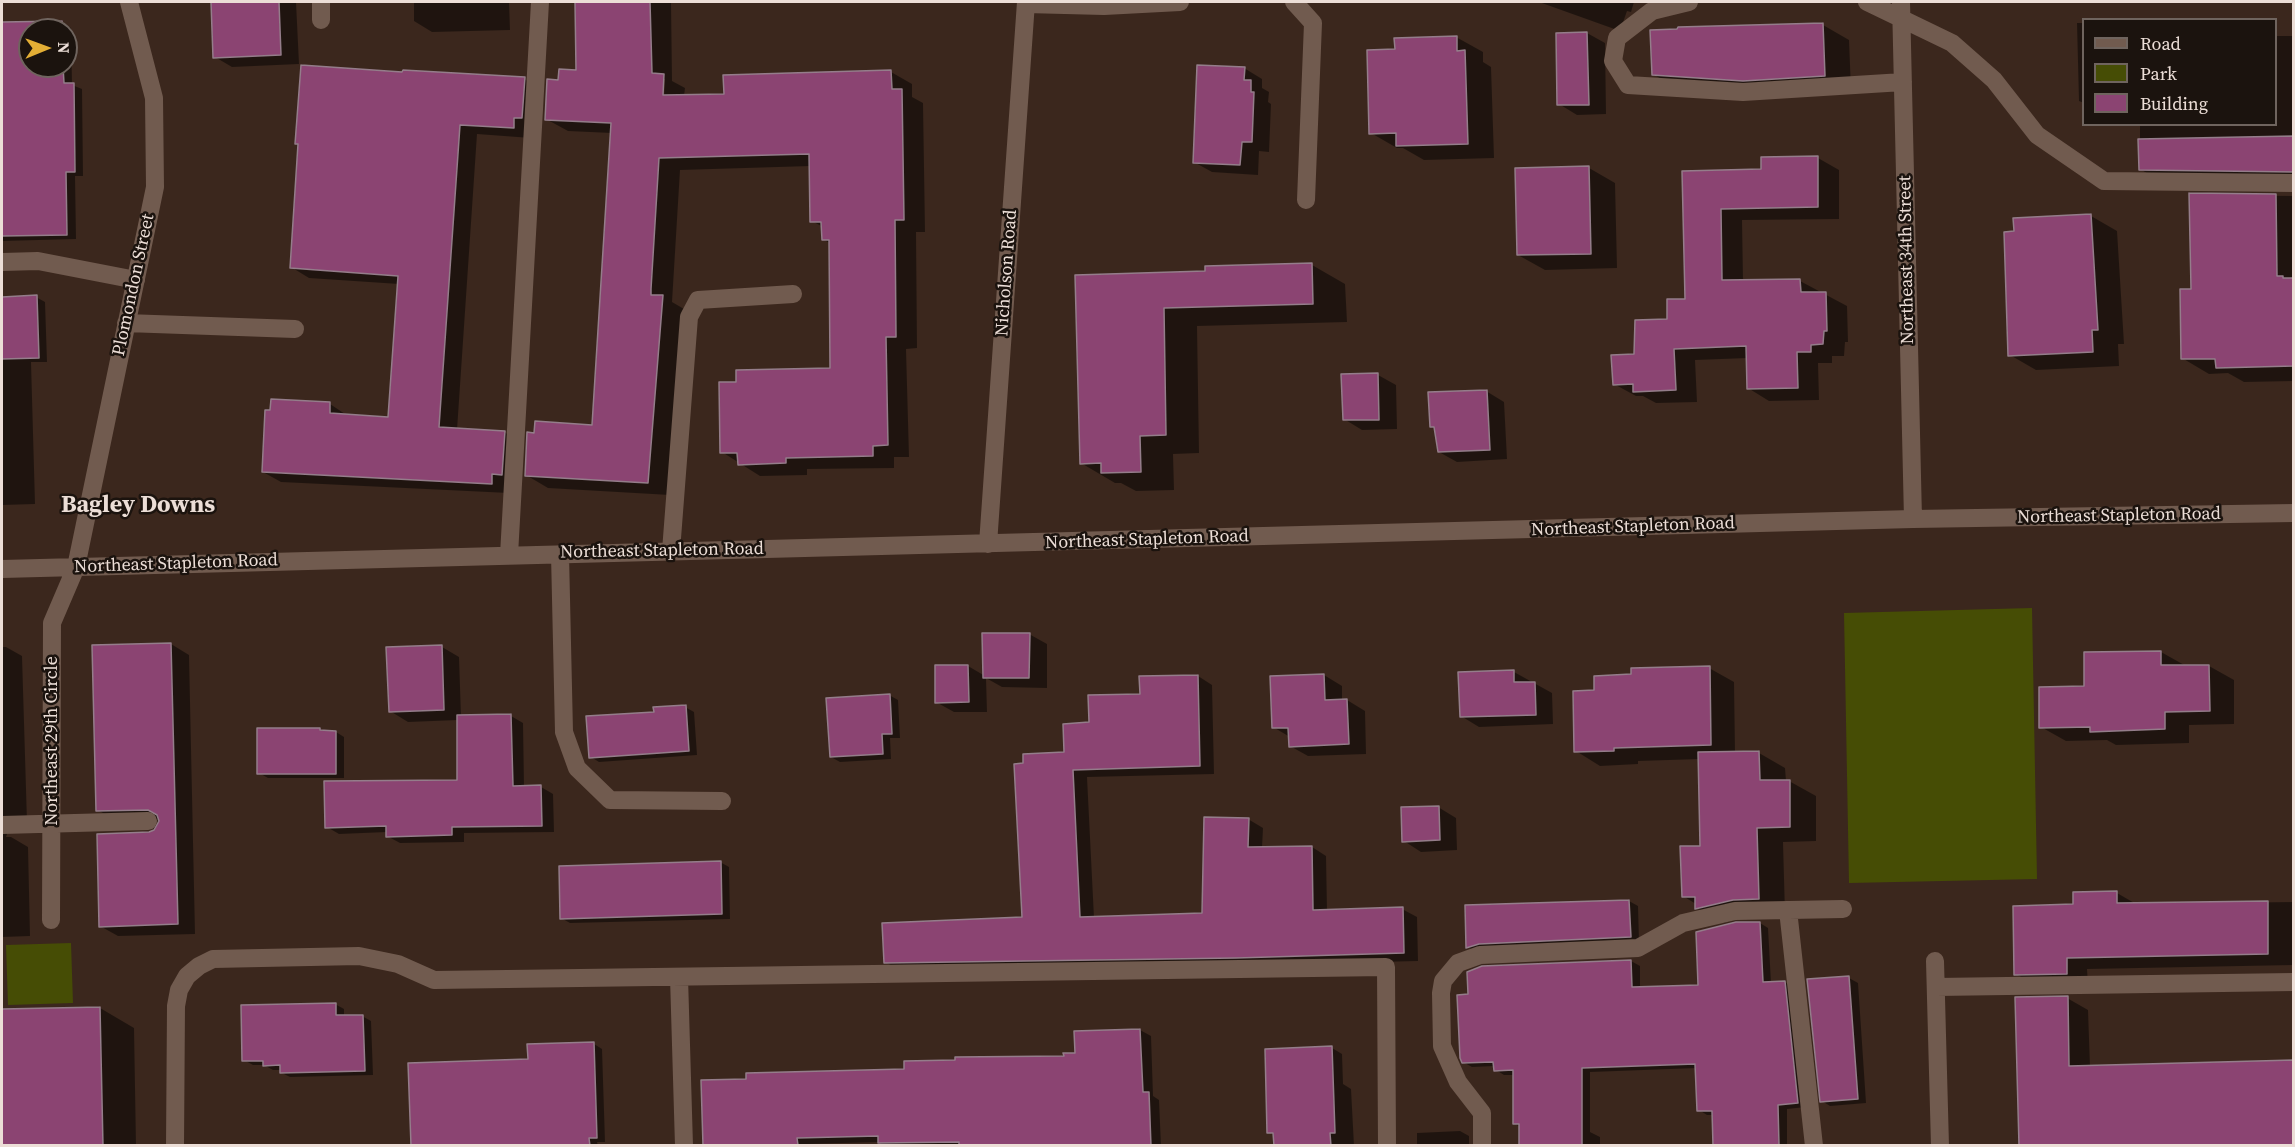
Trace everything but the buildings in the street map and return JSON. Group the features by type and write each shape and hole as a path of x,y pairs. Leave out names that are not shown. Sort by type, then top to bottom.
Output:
{"street":[{"name":"Plomondon Street","path":"76,567 155,187 154,98 129,2"},
{"path":"321,2 321,20"},
{"path":"509,555 540,2"},
{"path":"1026,3 1104,6 1180,2"},
{"path":"1294,2 1313,23 1306,200"},
{"path":"1689,2 1652,11 1617,38 1613,61 1628,85 1743,92 1903,82"},
{"path":"1867,2 1902,9 1952,43 1994,80 2037,135 2103,181 2294,183"},
{"name":"Nicholson Road","path":"988,544 1026,3"},
{"name":"Northeast 34th Street","path":"1902,9 1913,519"},
{"path":"2,262 38,261 136,280"},
{"path":"671,551 689,317 698,300 793,294"},
{"path":"126,323 295,329"},
{"name":"Northeast Stapleton Road","path":"2,569 1913,519 2294,513"},
{"path":"560,554 564,732 577,768 610,800 722,801"},
{"name":"Northeast 29th Circle","path":"51,920 52,623 76,567"},
{"path":"2,825 148,821"},
{"path":"1482,1146 1482,1113 1458,1082 1442,1046 1441,993 1443,981 1458,963 1480,955 1638,948 1683,923 1735,911 1843,909"},
{"path":"1788,910 1814,1146"},
{"path":"175,1146 177,1006 179,990 187,976 199,966 213,959 359,956 398,964 434,980 1386,967 1387,1146"},
{"path":"1935,961 1940,1146"},
{"path":"679,977 684,1146"},
{"path":"1936,987 2294,982"}],"green space":[{"path":"2032,608 2037,879 1849,883 1844,613"},
{"path":"71,943 73,1003 8,1005 6,945"}],"district":[{"name":"Bagley Downs","path":"138,506"}]}
